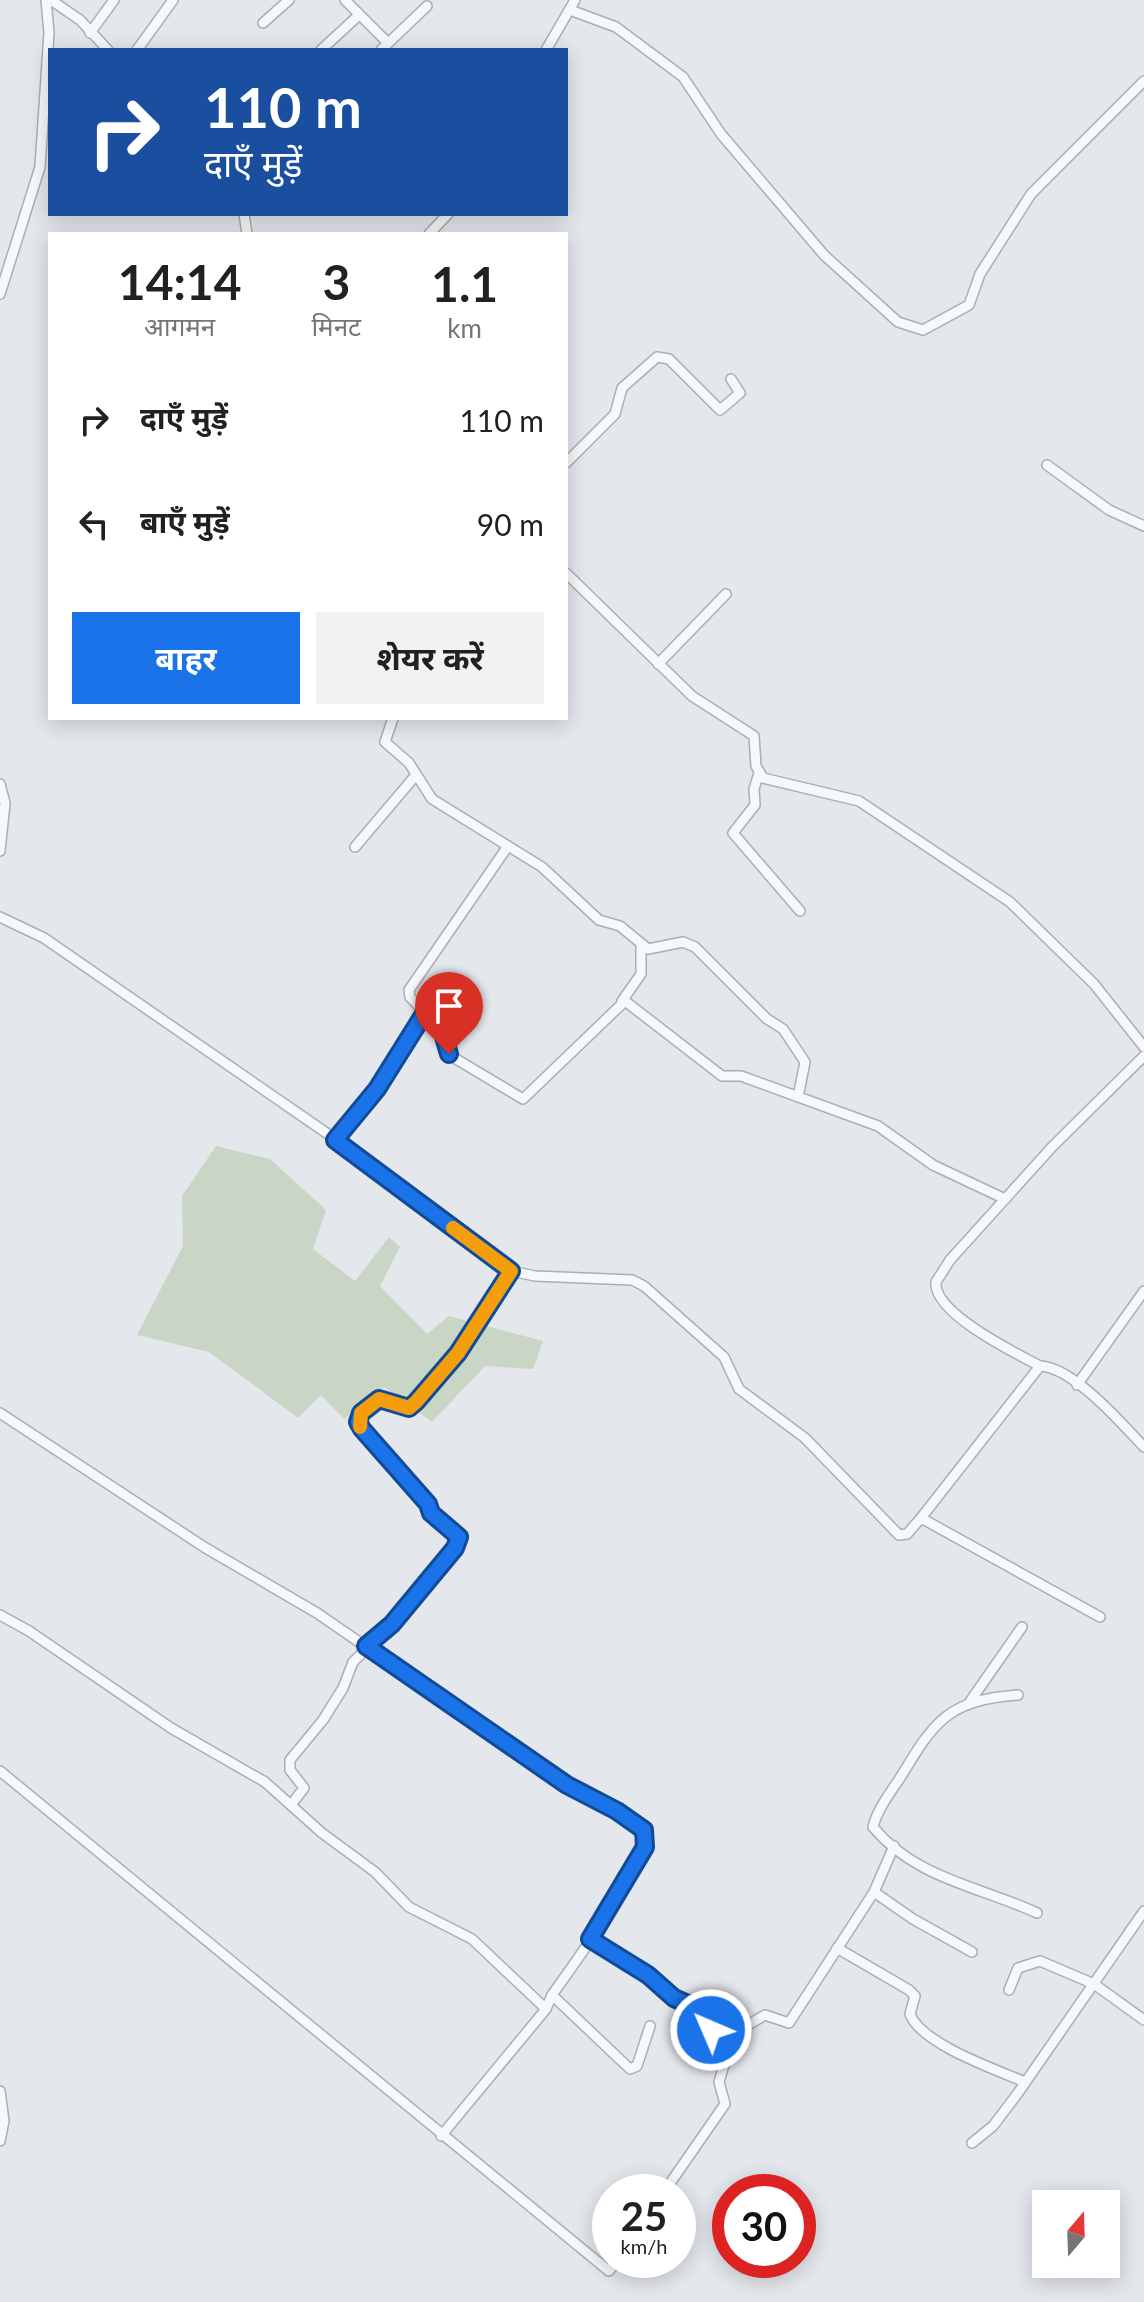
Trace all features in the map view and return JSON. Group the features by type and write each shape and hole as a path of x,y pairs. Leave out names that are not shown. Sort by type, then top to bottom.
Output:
{"street":[{"path":"48,0 80,20 106,48"},
{"path":"0,294 40,167 49,33 48,0"},
{"path":"90,33 114,0"},
{"path":"138,48 173,0"},
{"path":"263,23 289,0"},
{"path":"345,0 384,46 427,6"},
{"path":"547,48 575,0"},
{"path":"570,10 616,27 683,77 727,142 824,255 898,322 917,330 928,328 969,305 980,274 1031,194 1144,81"},
{"path":"323,48 359,15"},
{"path":"431,232 446,216"},
{"path":"568,461 617,411 619,395 627,382 657,357 669,359 720,410 740,393 731,379"},
{"path":"1047,465 1109,510 1144,526"},
{"path":"568,575 692,696 754,736 759,773 754,789 755,805 733,833 800,911"},
{"path":"658,664 726,594"},
{"path":"392,720 384,740 409,763 426,793 440,805 542,867 596,918 620,926 641,947 651,950 683,942 695,947 767,1019 782,1028 805,1062 798,1097"},
{"path":"759,773 773,782 859,801 1010,902 1094,984 1144,1047"},
{"path":"355,847 416,775"},
{"path":"0,784 5,803 0,851"},
{"path":"508,846 411,986 408,995 424,1014 440,1023 451,1056 523,1099 622,1001 641,974 641,947"},
{"path":"0,917 44,938 335,1140 511,1271 639,1283 724,1357 739,1389 805,1438 895,1533 907,1534 921,1518 1040,1366"},
{"path":"622,1001 630,1003 720,1075 741,1076 878,1126 933,1165 1005,1199"},
{"path":"335,1140 377,1089 424,1014"},
{"path":"1144,1056 1052,1147 943,1269 936,1291 985,1335 1040,1366 1055,1369 1077,1385 1109,1410 1144,1447"},
{"path":"291,1805 304,1788 290,1770 290,1760 323,1720 343,1688 353,1662 401,1614 455,1548 459,1537 431,1513 428,1504 362,1429 358,1422 361,1413 379,1399 409,1408 416,1402 458,1353 511,1271"},
{"path":"1077,1385 1144,1291"},
{"path":"0,1413 204,1547 366,1646 567,1785 617,1811 644,1830 645,1847 546,2009 441,2136"},
{"path":"921,1518 1100,1617"},
{"path":"0,1615 29,1631 171,1728 265,1782 375,1872 418,1914 455,1928 472,1939 546,2009"},
{"path":"968,1705 1022,1627"},
{"path":"1018,1695 985,1698 951,1712 930,1729 873,1827 933,1876 1004,1898 1037,1913"},
{"path":"0,1771 592,2257"},
{"path":"725,2037 765,2015 790,2022 874,1892 894,1846"},
{"path":"874,1892 913,1919 972,1952"},
{"path":"972,2143 993,2126 1144,1911"},
{"path":"590,1939 648,1975 674,1998 701,2010 708,2018 711,2030 725,2037"},
{"path":"837,1948 909,1990 915,1996 910,2014 917,2026 958,2053 1025,2082"},
{"path":"1009,1990 1018,1968 1040,1961 1094,1984 1144,2020"},
{"path":"552,1995 630,2069 637,2066 650,2026"},
{"path":"676,2174 726,2101 719,2082 727,2055 725,2037"},
{"path":"0,2091 4,2110 0,2141"}],"green space":[{"path":"216,1146 270,1159 326,1210 313,1249 355,1281 389,1237 400,1247 380,1286 427,1334 449,1316 543,1341 533,1369 485,1366 432,1422 384,1387 344,1419 321,1395 298,1418 209,1352 137,1335 183,1246 182,1196"}],"slow traffic":[{"path":"360,1427 361,1413 379,1399 409,1408 416,1402 458,1353 511,1271 453,1228"}],"route":[{"path":"449,1054 440,1023 424,1014 377,1089 335,1140 511,1271 458,1353 416,1402 409,1408 379,1399 361,1413 358,1422 362,1429 428,1504 431,1513 459,1537 455,1548 392,1624 366,1646 567,1785 617,1811 644,1830 645,1847 590,1939 648,1975 674,1998 701,2010 708,2018 711,2030"}]}
